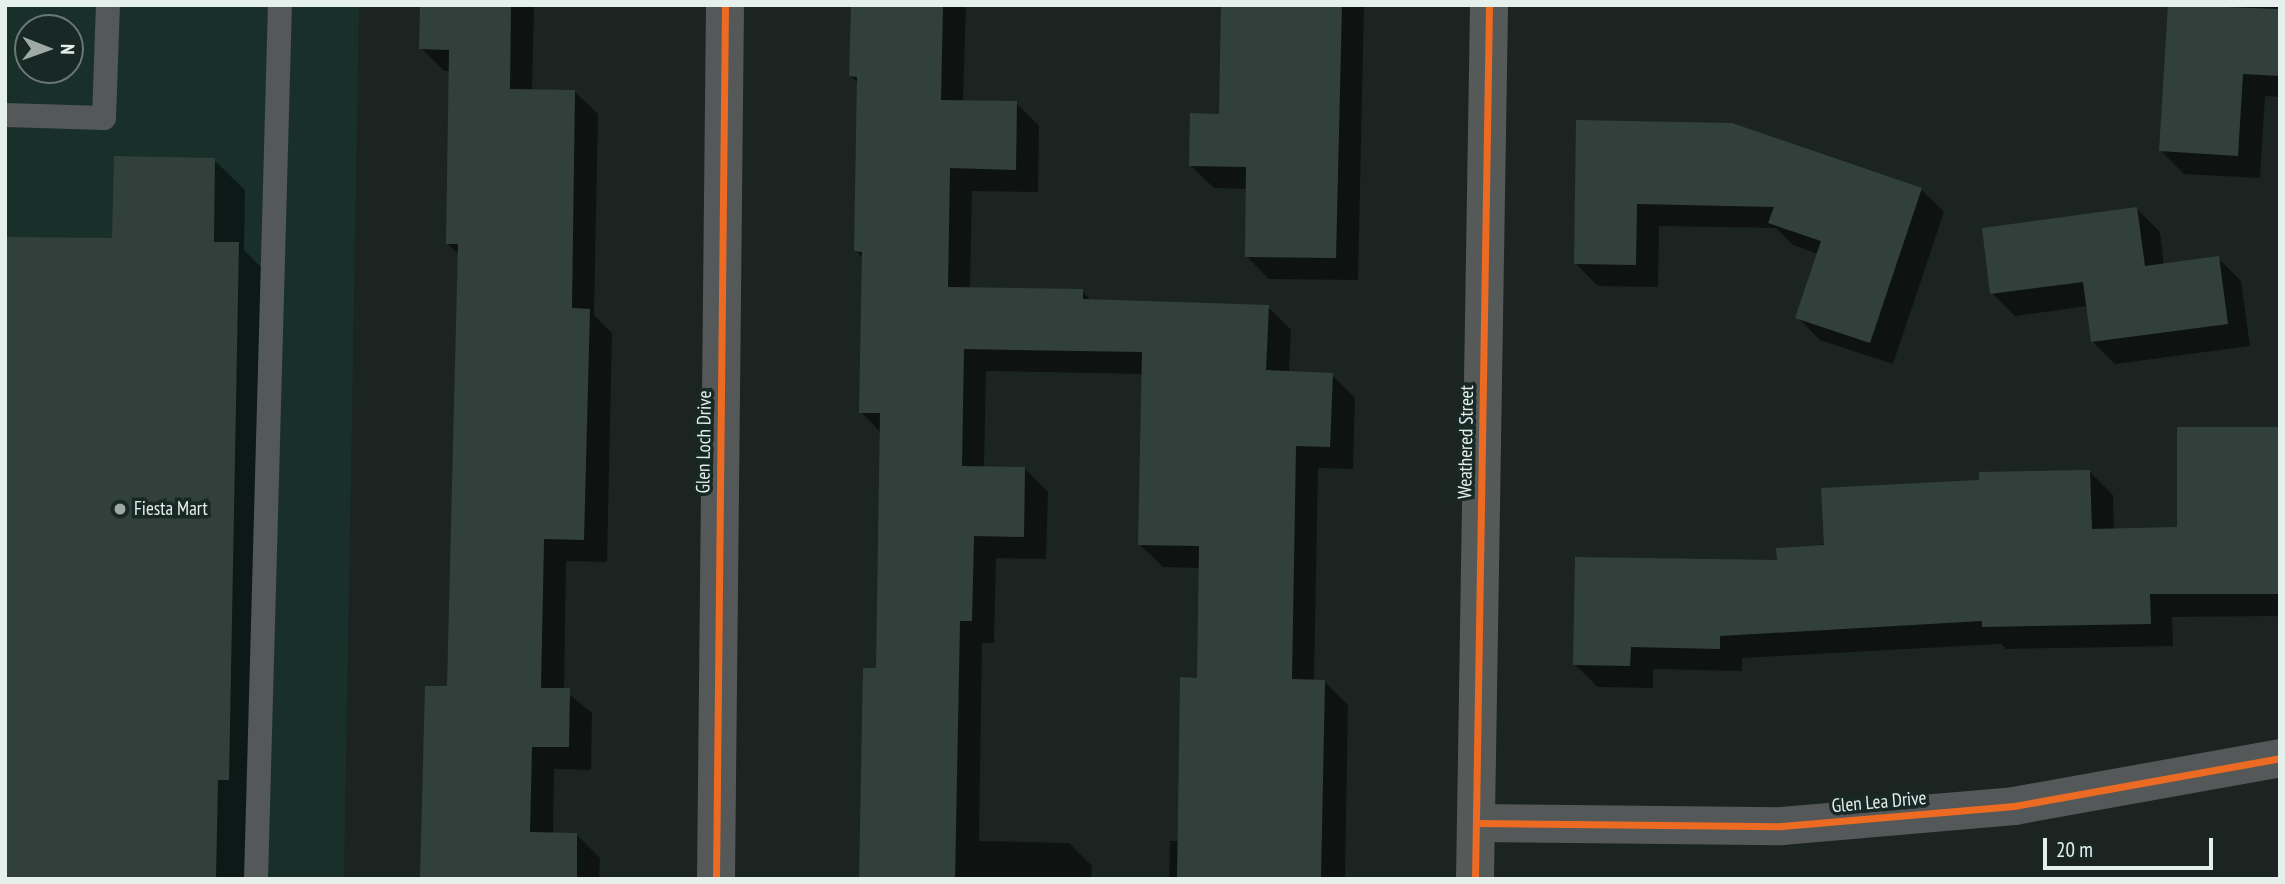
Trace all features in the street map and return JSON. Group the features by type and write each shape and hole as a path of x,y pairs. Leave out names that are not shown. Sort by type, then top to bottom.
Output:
{"street":[{"name":"Glen Loch Drive","path":"716,879 725,5"},
{"name":"Weathered Street","path":"1475,879 1489,5"},
{"name":"Glen Lea Drive","path":"1476,823 1796,825 2014,806 2280,758"}],"lane":[{"path":"5,115 104,118 108,5"},
{"path":"256,879 280,5"}],"shaded area":[{"path":"5,5 359,5 344,879 5,879"}],"building":[{"path":"420,5 511,5 510,89 575,90 572,308 590,309 584,540 544,539 541,688 570,688 569,747 532,747 530,832 577,833 577,879 420,879 425,686 447,686 458,244 446,244 449,50 419,49"},
{"path":"851,5 943,5 941,100 1017,101 1016,170 950,168 948,287 1083,289 1083,299 1269,305 1266,370 1333,373 1330,447 1296,446 1292,679 1325,680 1321,879 1177,879 1180,677 1197,678 1199,546 1138,545 1142,352 964,349 962,466 1025,467 1024,537 974,536 972,621 960,621 955,879 859,879 863,668 876,668 880,413 859,413 862,252 854,251 857,77 849,76"},
{"path":"1221,5 1342,5 1336,258 1245,257 1246,167 1189,166 1190,113 1219,114"},
{"path":"2168,5 2280,9 2280,76 2243,74 2238,156 2159,151"},
{"path":"1576,120 1732,123 1922,188 1870,343 1795,318 1821,241 1768,223 1774,207 1637,204 1636,265 1574,264"},
{"name":"Fiesta Mart","path":"114,156 215,158 214,242 239,242 229,780 218,780 216,879 5,879 5,237 112,238"},
{"path":"2137,207 2145,266 2219,256 2228,324 2091,342 2083,282 1990,294 1982,228"},
{"path":"2177,427 2280,427 2280,594 2150,594 2151,624 1982,627 1982,621 1720,636 1720,649 1631,647 1630,666 1573,665 1575,557 1777,560 1776,548 1824,545 1821,488 1979,480 1979,472 2090,470 2092,529 2177,527"}],"cycle path":[{"path":"716,879 725,5"},
{"path":"1475,879 1489,5"},
{"path":"1476,823 1782,826 2014,806 2280,758"}],"place":[{"name":"Fiesta Mart","path":"120,509"}]}
